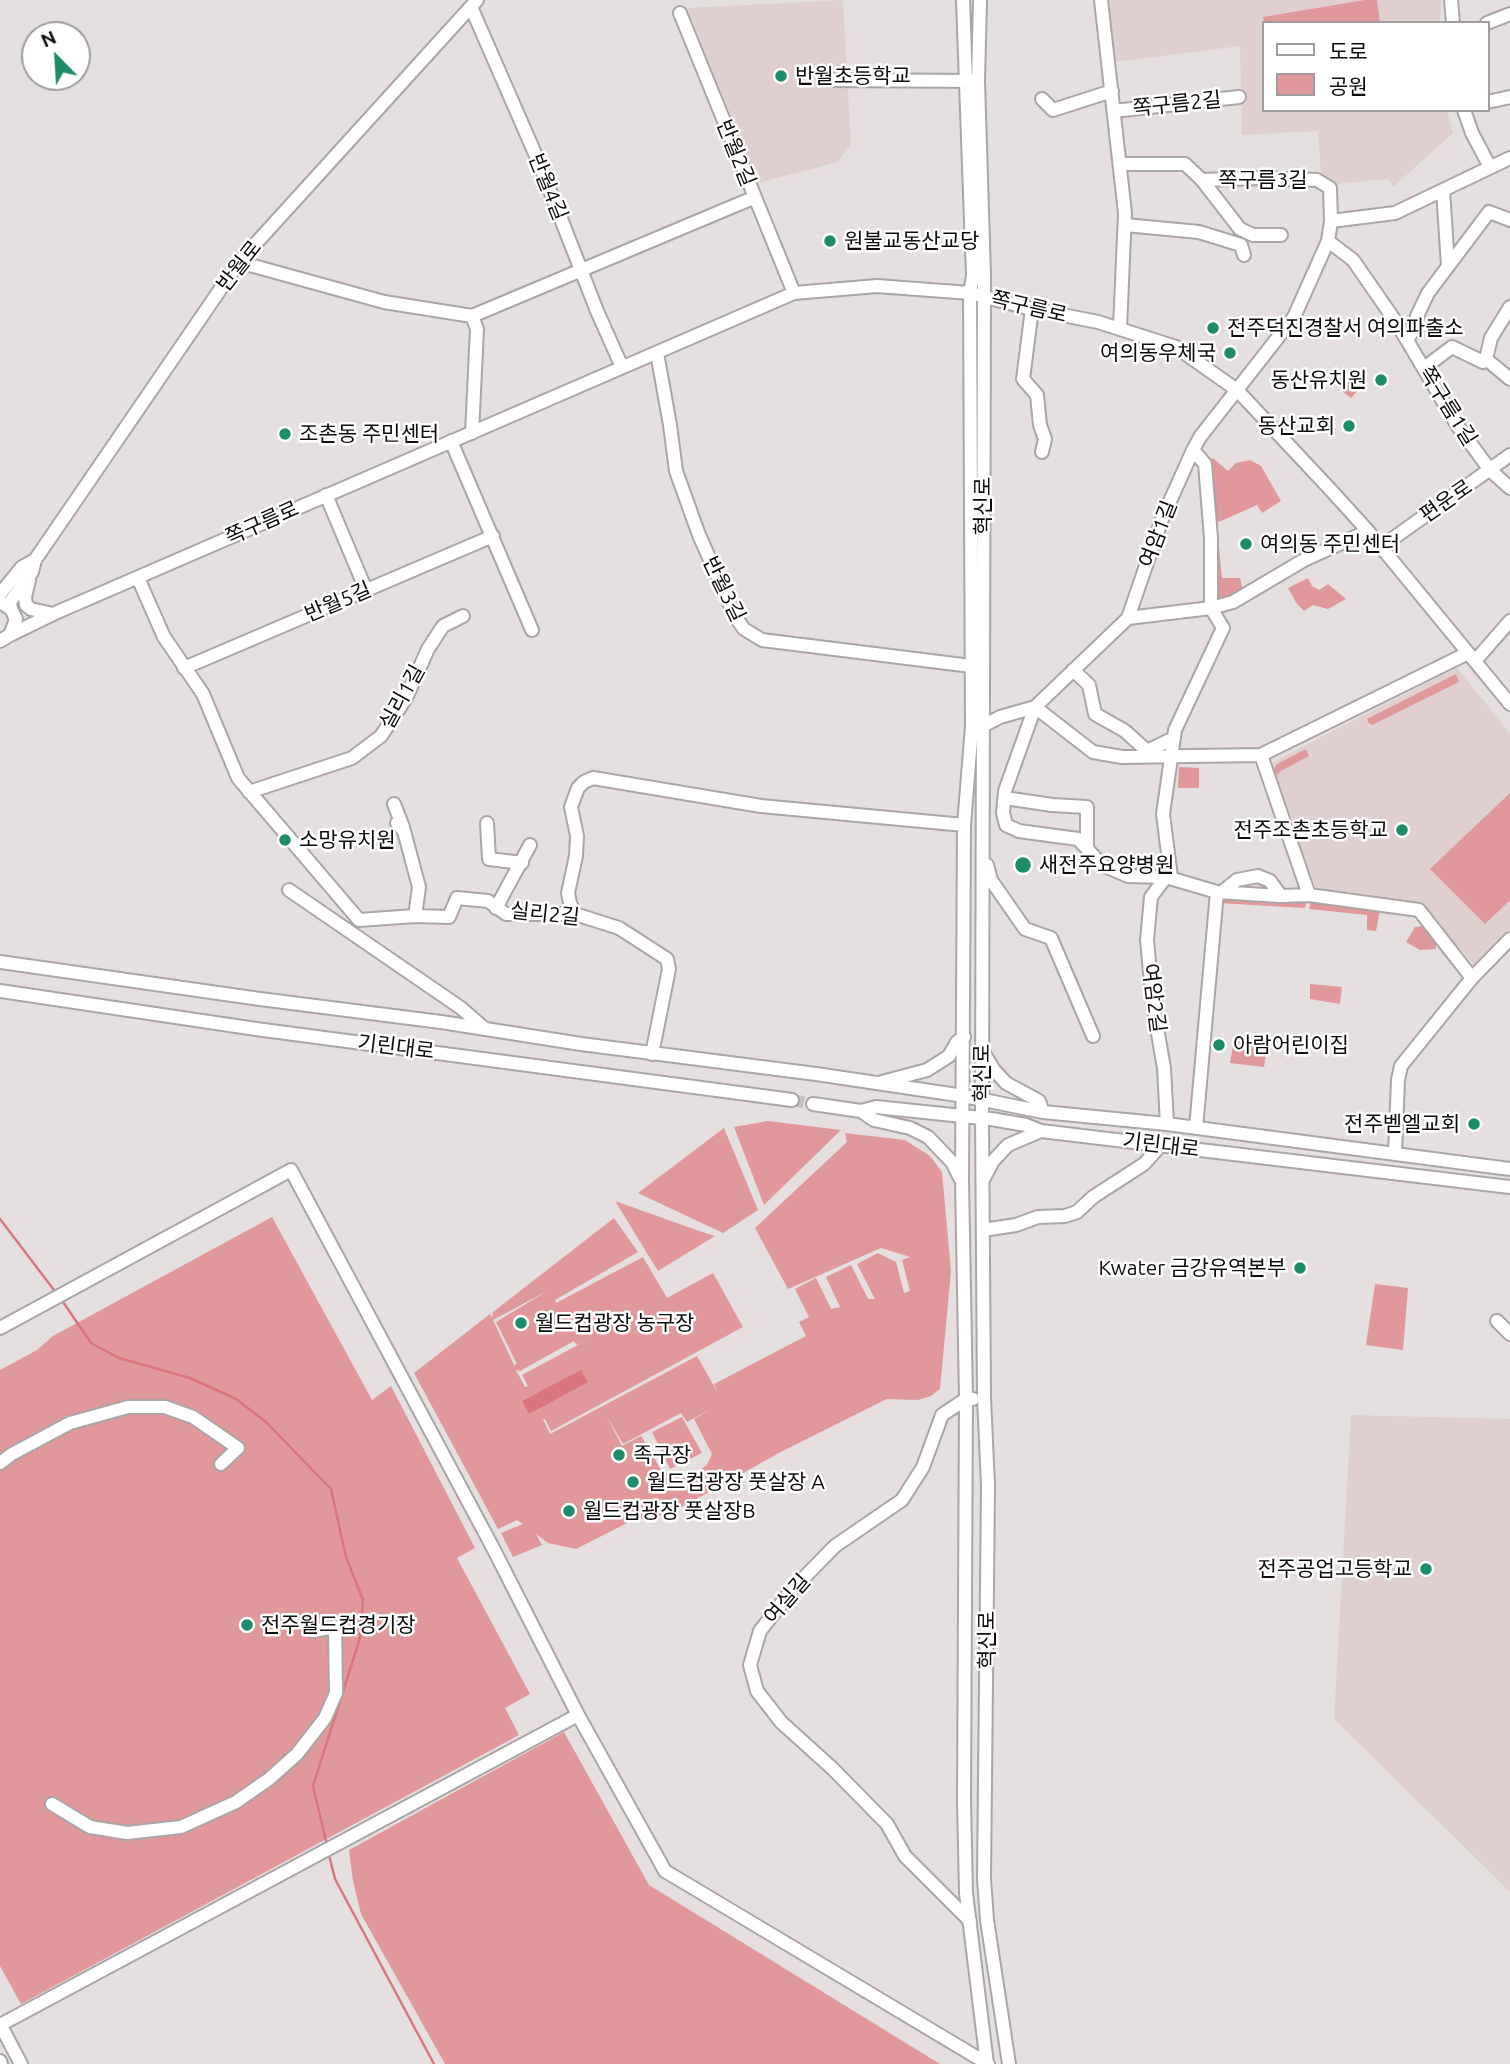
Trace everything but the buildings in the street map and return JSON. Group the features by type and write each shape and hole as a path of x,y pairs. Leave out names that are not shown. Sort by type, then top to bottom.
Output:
{"street":[{"name":"혁신로","path":"963,0 972,81 984,275 976,295 977,667 984,983 984,1398 988,1485 984,1879 987,1920 1009,2064"},
{"name":"혁신로","path":"972,81 980,0"},
{"name":"쪽구름2길","path":"1101,0 1125,225 1119,328"},
{"path":"1451,0 1453,21"},
{"name":"반월로","path":"35,560 239,262 474,4"},
{"name":"반월4길","path":"474,4 622,367"},
{"name":"반월2길","path":"680,13 753,198 794,293"},
{"path":"1489,22 1510,14"},
{"path":"825,80 972,81"},
{"name":"쪽구름2길","path":"1042,99 1053,110 1112,91"},
{"name":"쪽구름2길","path":"1114,111 1239,97"},
{"path":"1489,102 1510,97"},
{"path":"1465,112 1472,133 1490,167"},
{"path":"1237,390 1294,317 1328,241 1331,221 1395,213 1510,158"},
{"path":"1120,164 1185,164 1202,180 1240,229 1253,235 1281,235"},
{"name":"쪽구름3길","path":"1202,180 1317,180 1330,188 1331,221"},
{"path":"1443,190 1448,266"},
{"path":"239,262 384,302 472,316 753,198"},
{"path":"1407,340 1428,293 1489,212 1510,220"},
{"path":"1125,225 1199,232 1241,245 1244,254"},
{"name":"쪽구름1길","path":"1328,241 1353,260 1407,340 1457,425 1490,470 1510,488"},
{"name":"쪽구름로","path":"5,638 53,614 794,293 877,286 976,295 1119,328 1176,347 1237,390 1368,531 1510,704"},
{"path":"1486,359 1491,338 1510,307"},
{"path":"1032,309 1023,379 1037,395 1040,425 1045,439 1042,452"},
{"path":"472,316 477,329 472,433"},
{"path":"1424,368 1451,347 1483,362 1486,359"},
{"name":"반월3길","path":"657,353 676,471 699,535 735,616 744,629 762,640 977,667"},
{"path":"1486,359 1510,379"},
{"name":"여암1길","path":"1005,794 1035,707 1128,618 1162,519 1193,450 1237,390"},
{"path":"451,441 532,630"},
{"path":"1168,877 1163,814 1175,730 1223,628 1211,608 1211,538 1205,464 1193,450"},
{"name":"편운로","path":"1381,547 1510,455"},
{"path":"326,495 366,590"},
{"path":"1128,618 1211,608 1233,602 1304,560 1368,531"},
{"name":"반월5길","path":"184,668 493,536"},
{"path":"35,560 29,576 26,604 31,609 53,614"},
{"path":"0,594 22,567 35,560"},
{"path":"5,638 16,625 8,608 10,602 29,576"},
{"path":"138,578 164,637 203,694 238,778 355,926"},
{"path":"8,608 23,618 53,614"},
{"name":"실리1길","path":"249,792 352,758 381,736 406,698 428,649 443,626 463,616"},
{"path":"1035,707 1093,752 1122,757 1261,755 1471,657 1510,621"},
{"path":"1073,670 1089,685 1095,714 1125,731 1147,751 1174,738"},
{"name":"여암1길","path":"978,726 1035,707"},
{"name":"혁신로","path":"978,726 964,825 964,1800 966,1893 988,2064"},
{"path":"1261,755 1309,895"},
{"path":"575,914 568,893 576,856 577,836 571,807 578,788 593,778 761,806 964,825"},
{"path":"1087,849 1087,807 1052,805 1005,794 1003,819 1006,825 1013,829 1078,839 1087,849 1102,865 1128,876 1168,877 1219,892 1309,895 1419,910 1472,978"},
{"path":"394,804 419,887 415,916"},
{"path":"487,824 489,859 522,863"},
{"name":"실리2길","path":"496,908 530,845"},
{"path":"982,862 986,861 991,880 1025,929 1051,938 1093,1036"},
{"path":"1219,892 1237,880 1258,876 1270,881 1281,896"},
{"name":"여암2길","path":"1167,1124 1164,1068 1153,1005 1147,940 1151,897 1168,877"},
{"path":"289,890 355,926 461,1007 485,1029"},
{"name":"기린대로","path":"1196,1128 1219,892"},
{"name":"실리2길","path":"355,926 415,916 449,917 457,898 488,901 506,914 575,914 619,928 667,959 669,969 652,1054"},
{"path":"1395,1154 1401,1066 1472,978 1510,939"},
{"name":"기린대로","path":"0,962 652,1054 816,1074 964,1096 1043,1112 1167,1124 1510,1169"},
{"name":"기린대로","path":"0,991 256,1029 792,1100"},
{"path":"875,1083 927,1070 949,1056 957,1042 964,1037"},
{"path":"982,1050 1006,1083 1039,1101 1043,1112"},
{"name":"기린대로","path":"813,1104 861,1111 876,1107 982,1117 1026,1125 1041,1131 1510,1187"},
{"path":"861,1111 874,1120 910,1128 928,1137 952,1162 962,1181"},
{"path":"982,1181 993,1161 1008,1145 1041,1131"},
{"path":"983,1230 1016,1225 1038,1217 1065,1216 1077,1212 1093,1197 1144,1164 1162,1144"},
{"path":"0,1328 291,1170 493,1548 578,1715 665,1871 988,2064"},
{"path":"1497,1321 1510,1334"},
{"path":"966,1399 984,1398"},
{"name":"여실길","path":"966,1399 942,1415 923,1467 902,1500 835,1546 791,1591 760,1631 750,1665 757,1691 781,1722 833,1769 887,1824 905,1856 970,1921"},
{"path":"0,1463 70,1423 128,1407 165,1408 193,1417 238,1448 221,1464"},
{"path":"52,1804 90,1827 127,1833 181,1827 236,1802 269,1779 297,1754 325,1718 336,1693 335,1627 313,1631"},
{"path":"21,2064 0,2024 578,1715"}],"shaded area":[{"name":"반월초등학교","path":"843,0 851,144 838,162 758,183 687,8"},
{"path":"1107,0 1441,0 1440,21 1262,21 1262,112 1448,112 1453,133 1393,187 1389,179 1333,184 1321,176 1318,131 1242,135 1240,46 1114,62"},
{"name":"전주조촌초등학교","path":"1457,668 1510,733 1510,930 1474,965 1423,908 1317,891 1270,768 1274,761"},
{"path":"581,1370 588,1382 529,1414 522,1401"},
{"name":"전주공업고등학교","path":"1351,1415 1510,1419 1510,1892 1334,1719"}],"green space":[{"path":"1377,0 1380,21 1264,21 1263,17"},
{"path":"1356,372 1366,381 1351,398 1342,391"},
{"path":"1213,458 1228,471 1236,463 1250,460 1261,466 1281,501 1262,513 1257,505 1212,525 1206,464"},
{"path":"1213,526 1218,537 1222,578 1240,578 1244,594 1213,607"},
{"path":"1308,578 1312,586 1319,590 1328,584 1346,599 1328,609 1313,605 1304,611 1288,588"},
{"path":"1456,674 1459,682 1372,725 1369,723 1367,719"},
{"path":"1306,749 1309,756 1277,775 1274,769 1277,764"},
{"path":"1179,767 1199,768 1199,788 1178,788"},
{"path":"1510,793 1510,900 1485,924 1430,869"},
{"path":"1219,894 1307,900 1305,908 1218,903"},
{"path":"1311,900 1380,910 1376,931 1367,930 1367,915 1309,909"},
{"path":"1423,926 1436,937 1436,949 1420,950 1406,942 1415,927"},
{"path":"1310,984 1342,987 1340,1004 1310,999"},
{"path":"1234,1040 1268,1043 1264,1067 1230,1063"},
{"path":"768,1121 841,1130 764,1205 734,1127"},
{"path":"724,1128 758,1210 723,1233 638,1193"},
{"path":"845,1133 905,1140 930,1156 942,1172 951,1271 940,1389 931,1396 918,1400 887,1399 660,1516 633,1520 576,1549 548,1543 536,1534 542,1545 513,1557 501,1533 523,1524 517,1520 498,1529 414,1373 490,1314 492,1318 493,1312 614,1218 638,1252 555,1300 556,1303 643,1257 667,1298 713,1273 743,1327 551,1431 543,1419 550,1434 697,1356 718,1393 714,1384 806,1336 799,1322 809,1317 795,1289 816,1278 831,1309 840,1307 826,1277 851,1265 868,1299 875,1299 857,1264 878,1253 896,1262 904,1293 910,1291 902,1260 910,1257 881,1248 788,1289 755,1228 847,1142","holes":["549,1290 496,1322 517,1364 514,1365 493,1320","591,1338 522,1375 528,1386 525,1387 516,1370 520,1371 574,1341 577,1345","713,1408 694,1419 712,1454 707,1465 682,1478 661,1470 641,1436 622,1446 606,1415 623,1444 681,1413 687,1422"]},
{"path":"615,1201 702,1232 715,1236 658,1271"},
{"name":"전주월드컵경기장","path":"272,1217 372,1400 391,1386 475,1548 457,1558 530,1694 505,1708 519,1735 21,2004 0,1966 0,1370 37,1350 53,1336"},
{"path":"1375,1284 1408,1288 1403,1350 1366,1345"},
{"path":"682,1417 702,1453 670,1469 652,1432"},
{"path":"564,1732 649,1885 940,2064 445,2064 361,1914 349,1850"}],"waterway":[{"path":"0,1219 57,1294"},
{"path":"61,1299 91,1343 119,1358 190,1378 236,1399 266,1422 331,1489 346,1557 363,1600 360,1638 313,1786 327,1845"},
{"path":"329,1855 335,1879 434,2064"}],"tunnel":[{"path":"792,1100 813,1104"}],"place":[{"name":"반월초등학교","path":"781,76"},
{"name":"원불교동산교당","path":"830,241"},
{"name":"전주덕진경찰서 여의파출소","path":"1213,328"},
{"name":"여의동우체국","path":"1230,353"},
{"name":"동산유치원","path":"1381,380"},
{"name":"동산교회","path":"1349,426"},
{"name":"조촌동 주민센터","path":"285,434"},
{"name":"여의동 주민센터","path":"1246,544"},
{"name":"전주조촌초등학교","path":"1402,830"},
{"name":"소망유치원","path":"285,840"},
{"name":"새전주요양병원","path":"1023,865"},
{"name":"아람어린이집","path":"1219,1045"},
{"name":"전주벧엘교회","path":"1474,1124"},
{"name":"Kwater 금강유역본부","path":"1300,1268"},
{"name":"월드컵광장 농구장","path":"521,1323"},
{"name":"족구장","path":"619,1455"},
{"name":"월드컵광장 풋살장 A","path":"633,1482"},
{"name":"월드컵광장 풋살장B","path":"569,1511"},
{"name":"전주공업고등학교","path":"1426,1569"},
{"name":"전주월드컵경기장","path":"247,1625"}]}
